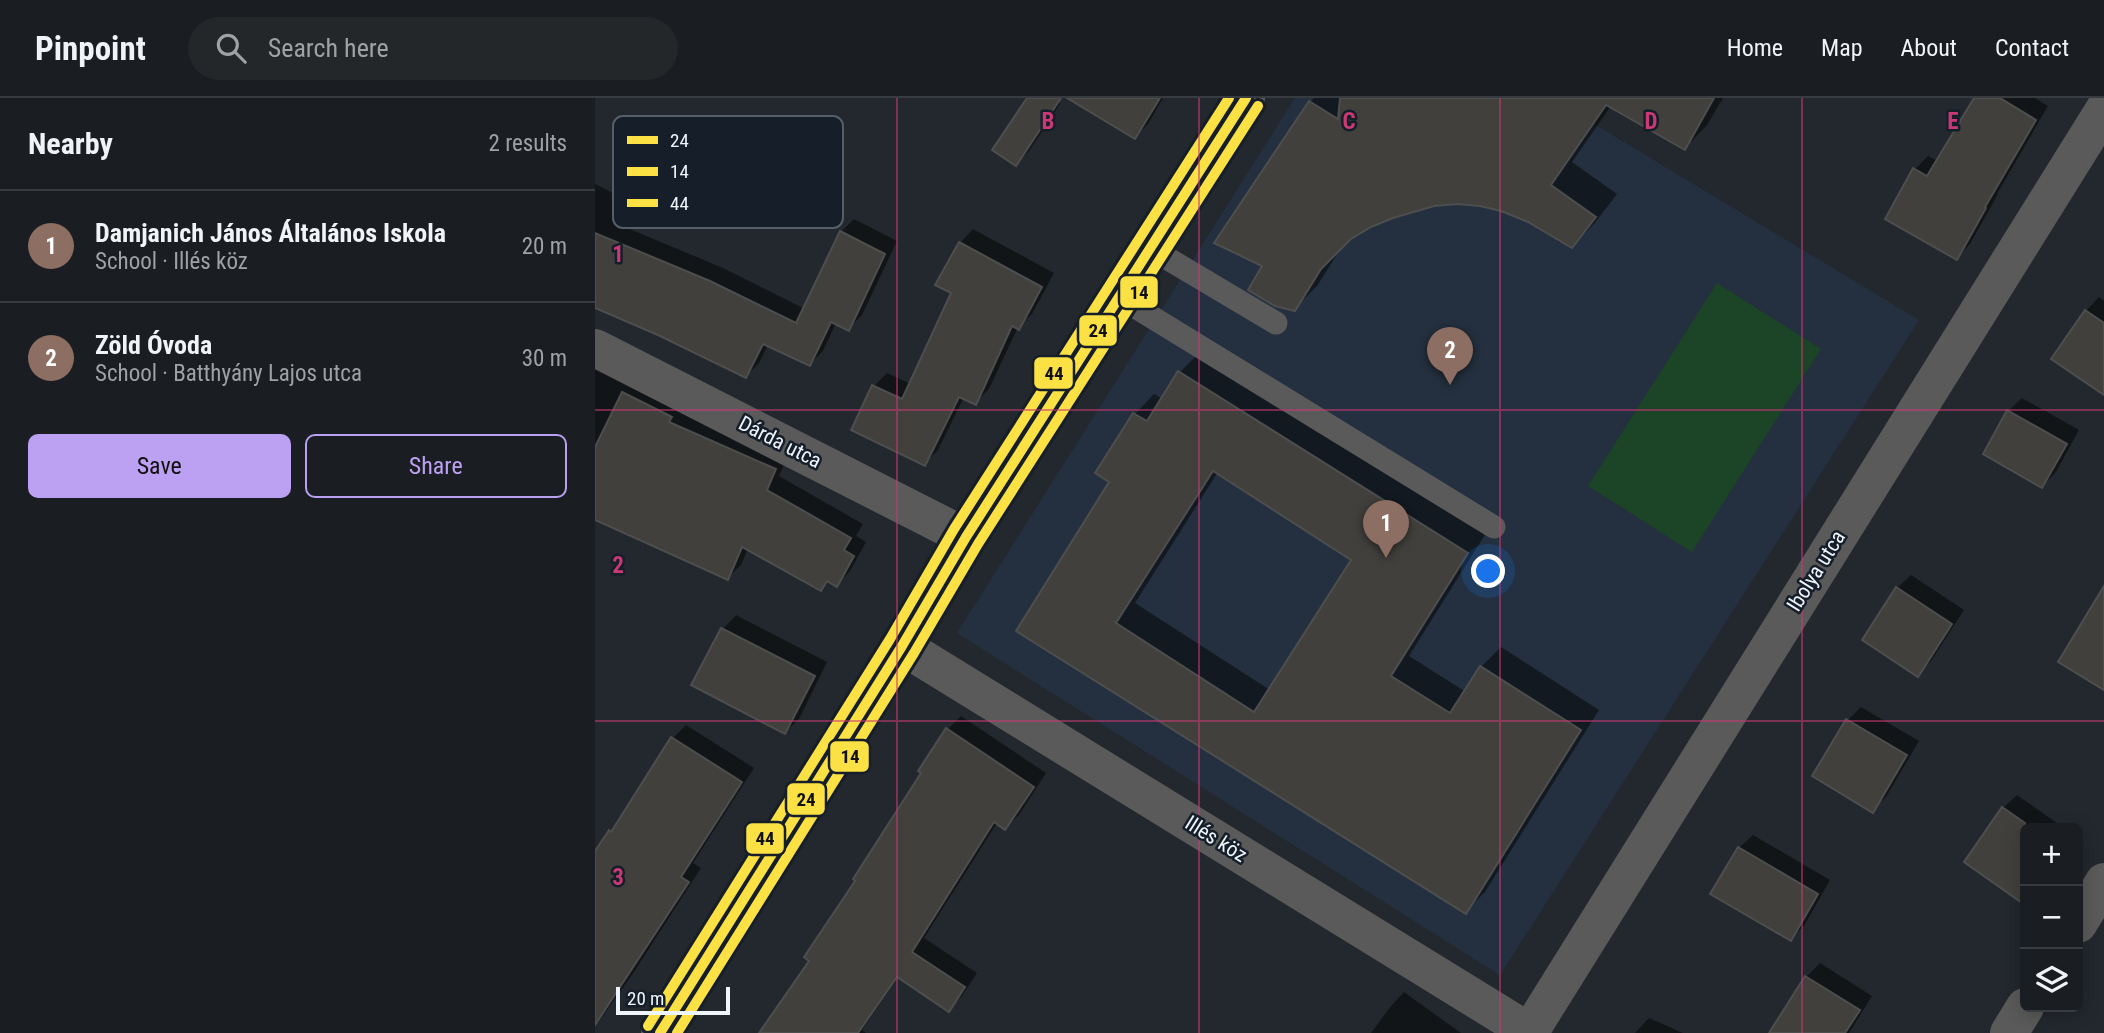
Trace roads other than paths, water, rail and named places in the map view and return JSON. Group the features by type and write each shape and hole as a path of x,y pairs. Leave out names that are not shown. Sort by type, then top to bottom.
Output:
{"street":[{"path":"660,1033 902,646 966,537 1246,98"},
{"name":"Ibolya utca","path":"1529,1033 2104,110"},
{"name":"Dárda utca","path":"595,348 966,537"},
{"name":"Illés köz","path":"902,646 1529,1033"},
{"path":"2083,916 2104,882"},
{"path":"2009,1033 2022,1012"}],"lane":[{"path":"1150,248 1276,323"},
{"path":"1119,297 1494,527"}],"place":[{"name":"Zöld Óvoda","path":"1450,385"},
{"name":"Damjanich János Általános Iskola","path":"1386,558"}]}
